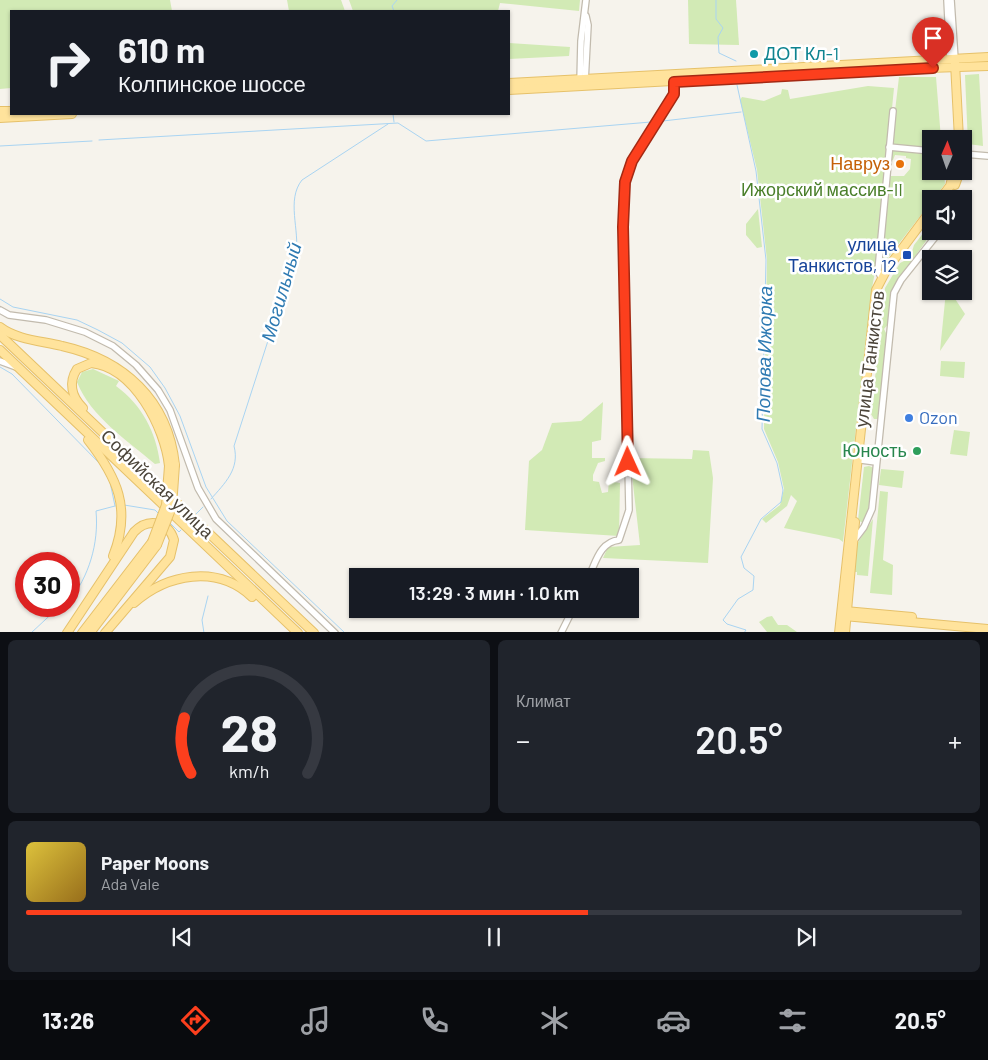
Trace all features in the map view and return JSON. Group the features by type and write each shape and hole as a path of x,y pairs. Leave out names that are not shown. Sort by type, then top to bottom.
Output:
{"main road":[{"path":"510,90 583,82 988,57"},
{"path":"952,59 958,130"},
{"path":"510,83 674,82 988,66"},
{"path":"953,68 954,130"},
{"path":"0,118 54,115"},
{"name":"улица Танкистов","path":"845,613 855,539 860,460 859,431 875,300 881,277 922,222"},
{"name":"улица Танкистов","path":"845,613 860,460 880,291 890,272 922,230"},
{"path":"0,327 24,337 91,354 125,373 142,389 160,414 172,444 172,466 166,505 154,544 90,632"},
{"name":"Софийская улица","path":"0,335 314,632"},
{"name":"Софийская улица","path":"0,350 297,632"},
{"path":"101,431 97,421 76,400 72,386 77,369 91,363 113,371 131,386 143,400 163,436 172,466"},
{"path":"74,420 109,467 120,496 120,535 106,571"},
{"path":"67,632 106,571 134,532 143,524 154,522 170,530 174,545 170,557 105,632"},
{"path":"82,632 154,544"},
{"path":"105,632 139,599 157,586 180,578 202,576 219,578 242,588 280,621 297,632"},
{"path":"845,613 988,625"},
{"path":"845,613 988,630"},
{"path":"839,632 845,613"},
{"path":"845,613 845,632"}],"street":[{"path":"583,82 582,34 586,0"},
{"path":"947,0 952,59"},
{"path":"951,0 952,59"},
{"path":"593,568 602,548 619,540 630,510 623,227 626,174 632,161 674,94 674,82"},
{"path":"881,277 878,271 893,111"},
{"path":"889,147 922,150"},
{"path":"972,155 988,156"},
{"path":"855,539 864,527 872,509 896,286 933,240"},
{"path":"0,310 9,315 46,320 78,329 113,346 136,365 158,390 170,410 198,488 216,518 335,632"},
{"path":"0,362 16,367"},
{"path":"860,460 876,462"},
{"path":"561,632 568,618"}],"green space":[{"path":"0,0 170,0 172,10 10,10 10,88 0,89"},
{"path":"287,0 341,0 345,10 289,10"},
{"path":"349,0 580,0 579,11 500,3 498,10 353,10"},
{"path":"688,0 736,0 739,45 689,44"},
{"path":"510,43 570,47 569,56 510,59"},
{"path":"979,74 983,146 972,145 972,130 967,130 965,75"},
{"path":"899,77 936,77 940,130 922,130 922,148 891,145"},
{"name":"Ижорский массив-II","path":"868,86 894,88 877,261 872,288 843,542 839,539 784,528 797,501 791,495 787,506 766,523 762,519 780,505 784,489 778,462 764,429 767,260 757,170 740,100 742,97 764,101 781,94 782,89 788,90 790,99"},
{"path":"895,149 922,151 922,180 945,180 945,184 940,190 922,190 922,214 880,268 889,176 904,176 910,169 911,159 906,158 906,156 895,155 893,160 889,160 890,153"},
{"path":"758,209 762,247 757,248 746,235 746,224"},
{"path":"922,235 922,240 927,240 896,283 890,322 884,329 887,335 879,419 874,419 871,414 885,288 900,263 910,258 914,245"},
{"path":"945,300 956,300 965,314 940,351"},
{"path":"941,361 965,362 964,378 940,376"},
{"path":"93,369 119,381 116,386 133,402 151,430 160,463 155,464 122,437 91,406 77,382 82,372"},
{"path":"603,402 601,440 592,442 592,458 605,458 605,461 598,463 593,475 593,481 599,482 602,493 608,492 609,481 620,483 619,536 525,530 529,461 542,450 552,423 581,421"},
{"path":"954,430 970,432 967,456 950,454"},
{"path":"693,450 709,451 713,478 708,563 603,558 608,547 640,545 630,458 692,459"},
{"path":"864,467 874,468 869,511 864,522 861,522 858,520"},
{"path":"881,469 904,471 902,488 879,485"},
{"path":"880,491 888,492 883,560 893,565 892,595 870,593"},
{"path":"873,519 868,576 857,575 857,572 854,572 857,544"},
{"path":"772,616 778,625 787,625 797,632 767,632 759,622"}],"waterway":[{"name":"Могильный","path":"394,10 392,6 397,0"},
{"name":"Попова Ижорка","path":"716,0 716,19 723,28 718,37 719,53 736,61"},
{"name":"Попова Ижорка","path":"737,85 756,171 766,260 762,429 777,463 783,490 781,502 761,519 741,557 744,568 754,576 753,590 738,599 723,620 727,624 746,630 745,632"},
{"path":"663,121 741,112"},
{"path":"393,115 394,122"},
{"path":"99,140 398,123 426,141 651,122"},
{"name":"Могильный","path":"211,499 233,469 235,462 234,446 296,254 294,206 297,188 302,180 388,124"},
{"path":"0,146 92,141"},
{"path":"0,299 13,307 77,320 122,343 150,367 165,388 180,416 206,487 227,521 344,632"},
{"path":"0,367 12,374 101,465"},
{"path":"110,482 115,506"},
{"path":"124,505 155,510 158,513"},
{"path":"80,585 94,547 97,523 96,511 115,506"},
{"path":"195,515 203,507"},
{"path":"169,522 179,532 181,530"},
{"path":"204,632 202,620 208,596"},
{"path":"32,632 48,617"}],"place":[{"name":"ДОТ Кл-1","path":"754,54"},
{"name":"Навруз","path":"900,164"},
{"name":"улица Танкистов, 12","path":"907,255"},
{"name":"Ozon","path":"909,418"},
{"name":"Юность","path":"917,451"}],"route":[{"path":"628,462 628,390 623,227 625,182 626,174 632,161 674,94 674,82 716,78 933,68"}]}
